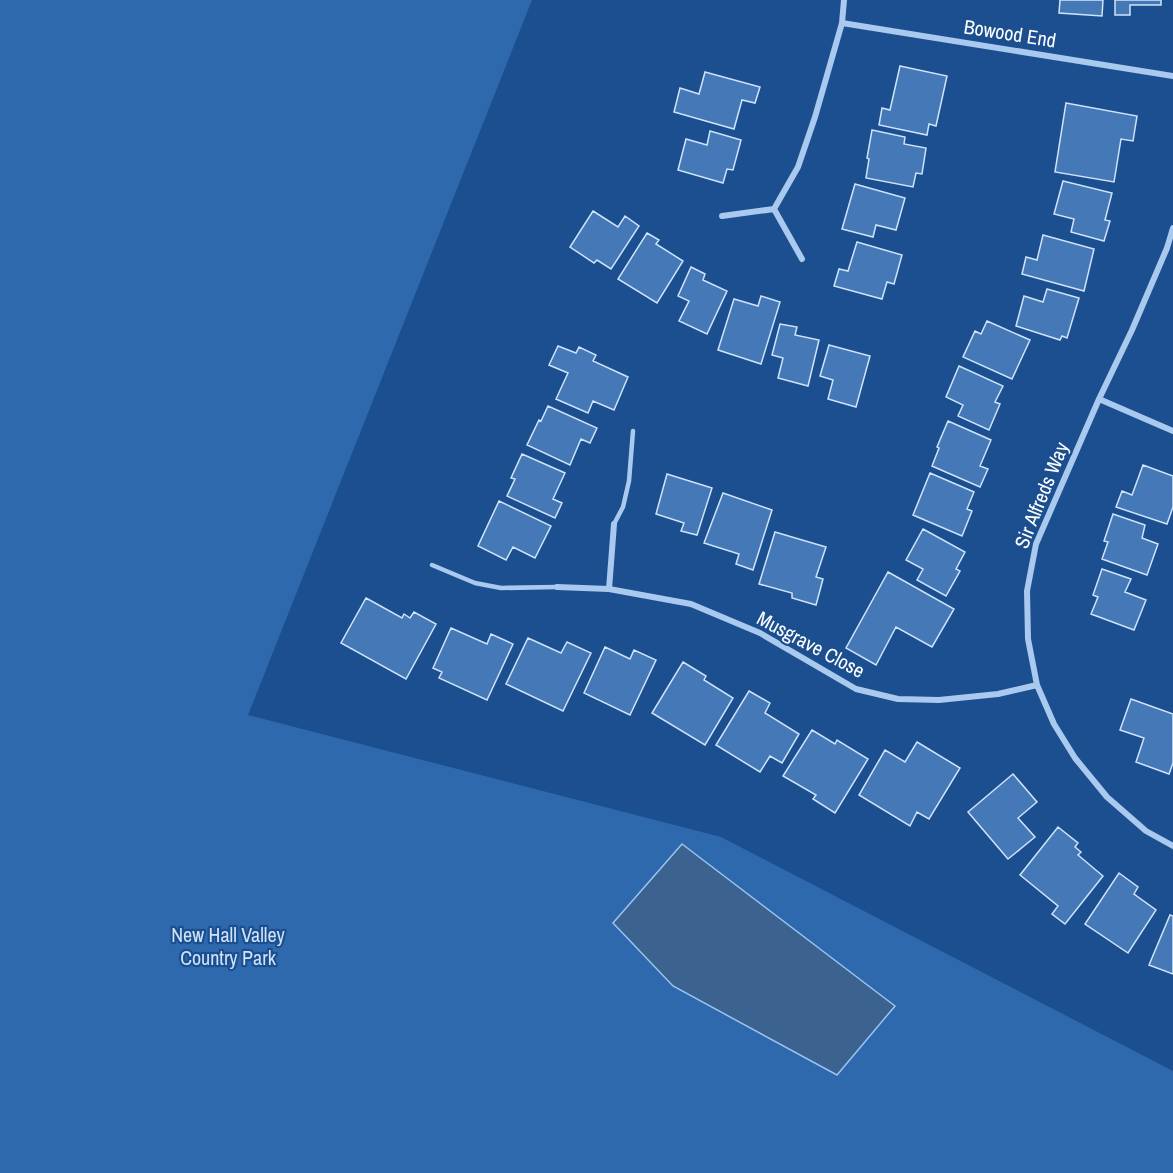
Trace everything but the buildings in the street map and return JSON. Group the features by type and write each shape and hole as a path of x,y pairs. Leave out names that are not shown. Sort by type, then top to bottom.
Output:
{"street":[{"path":"774,209 798,167 815,117 842,23 844,0"},
{"name":"Bowood End","path":"842,23 1173,75"},
{"path":"722,216 774,209"},
{"path":"774,209 802,260"},
{"name":"Sir Alfreds Way","path":"1173,228 1167,248 1132,330 1036,544 1028,591 1028,639 1037,685 1054,724 1070,750 1107,797 1146,831 1173,846"},
{"path":"1100,399 1173,431"},
{"path":"609,589 614,524"},
{"name":"Musgrave Close","path":"557,587 609,589 691,604 760,633 856,689 898,699 939,700 998,694 1037,685"}],"lane":[{"path":"614,524 623,507 629,481 633,431"},
{"path":"432,566 475,583 501,588 557,587"}],"green space":[{"name":"New Hall Valley Country Park","path":"0,0 532,0 248,715 721,837 1173,1071 1173,1173 0,1173"}],"shaded area":[{"path":"682,844 895,1006 837,1075 673,986 613,923"}]}
